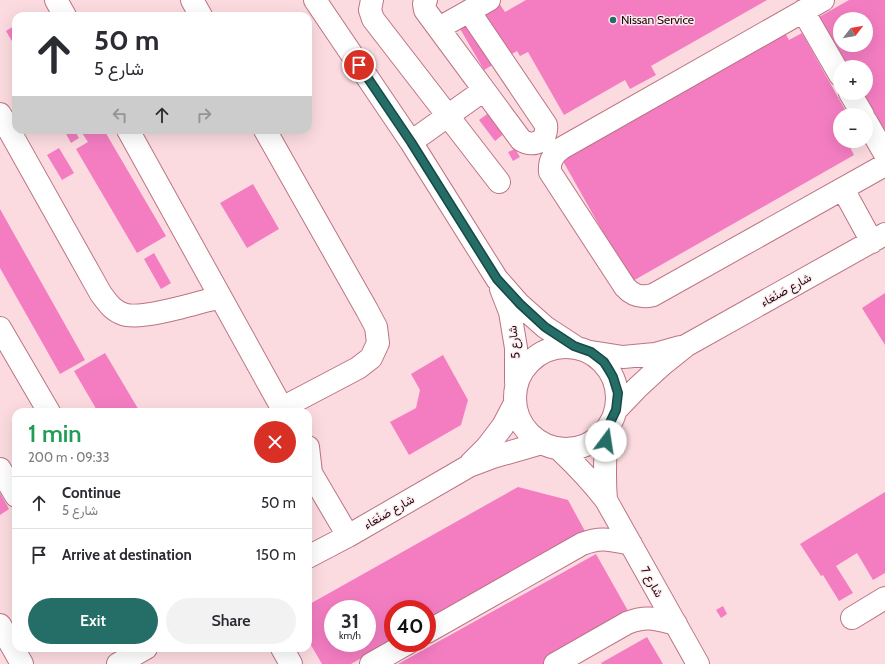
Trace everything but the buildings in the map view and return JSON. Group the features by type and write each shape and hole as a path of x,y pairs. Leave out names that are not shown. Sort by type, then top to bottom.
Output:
{"street":[{"path":"56,0 63,12"},
{"path":"192,0 199,12"},
{"name":"شارع 5","path":"316,0 411,142 497,279 510,312 516,348 515,394"},
{"path":"372,0 370,10 373,19 499,182"},
{"path":"426,0 424,4 425,10 521,140 530,144 540,141 545,134 546,125 469,11"},
{"path":"439,28 489,0"},
{"path":"823,0 562,148 554,154 550,165 550,172 625,287 629,292 641,297 653,295 885,165"},
{"path":"804,11 833,63"},
{"path":"411,142 484,90"},
{"path":"0,114 110,307 124,315 140,316 220,297"},
{"path":"873,133 885,154"},
{"path":"130,134 281,408"},
{"path":"267,134 367,310 376,327 378,343 371,358 358,368 288,408"},
{"path":"843,189 878,238"},
{"name":"شارع صَنْعَاء","path":"616,410 638,387 686,345 878,238"},
{"name":"شارع 5","path":"497,279 525,309 545,327 582,349"},
{"path":"0,328 47,408"},
{"name":"شارع صَنْعَاء","path":"582,349 623,357 655,354 686,345"},
{"path":"555,347 582,349 604,362 613,377 618,393 616,410 607,429 598,439 573,449 551,446 529,433 519,419 515,394 524,367 538,354 555,347"},
{"name":"شارع صَنْعَاء","path":"469,466 487,448 503,426 515,394"},
{"name":"شارع 7","path":"606,500 604,476 607,429"},
{"name":"شارع صَنْعَاء","path":"314,549 348,536 469,466 493,457 551,446"},
{"name":"شارع 7","path":"551,446 576,465 606,500 698,664"},
{"path":"0,469 12,489"},
{"path":"312,475 348,536"},
{"path":"436,627 587,542 603,539 631,544"},
{"path":"852,618 885,598"},
{"path":"555,664 627,623 637,619 647,618 676,624"},
{"path":"0,625 12,646"},
{"path":"15,652 22,664"},
{"path":"118,664 138,652"},
{"path":"284,652 291,664"},
{"path":"371,664 392,652"}],"place":[{"name":"Nissan Service","path":"613,20"}],"route":[{"path":"359,65 411,142 497,279 520,304 545,327 574,346 591,352 604,362 613,377 618,393 616,410 607,429 606,441"}]}
